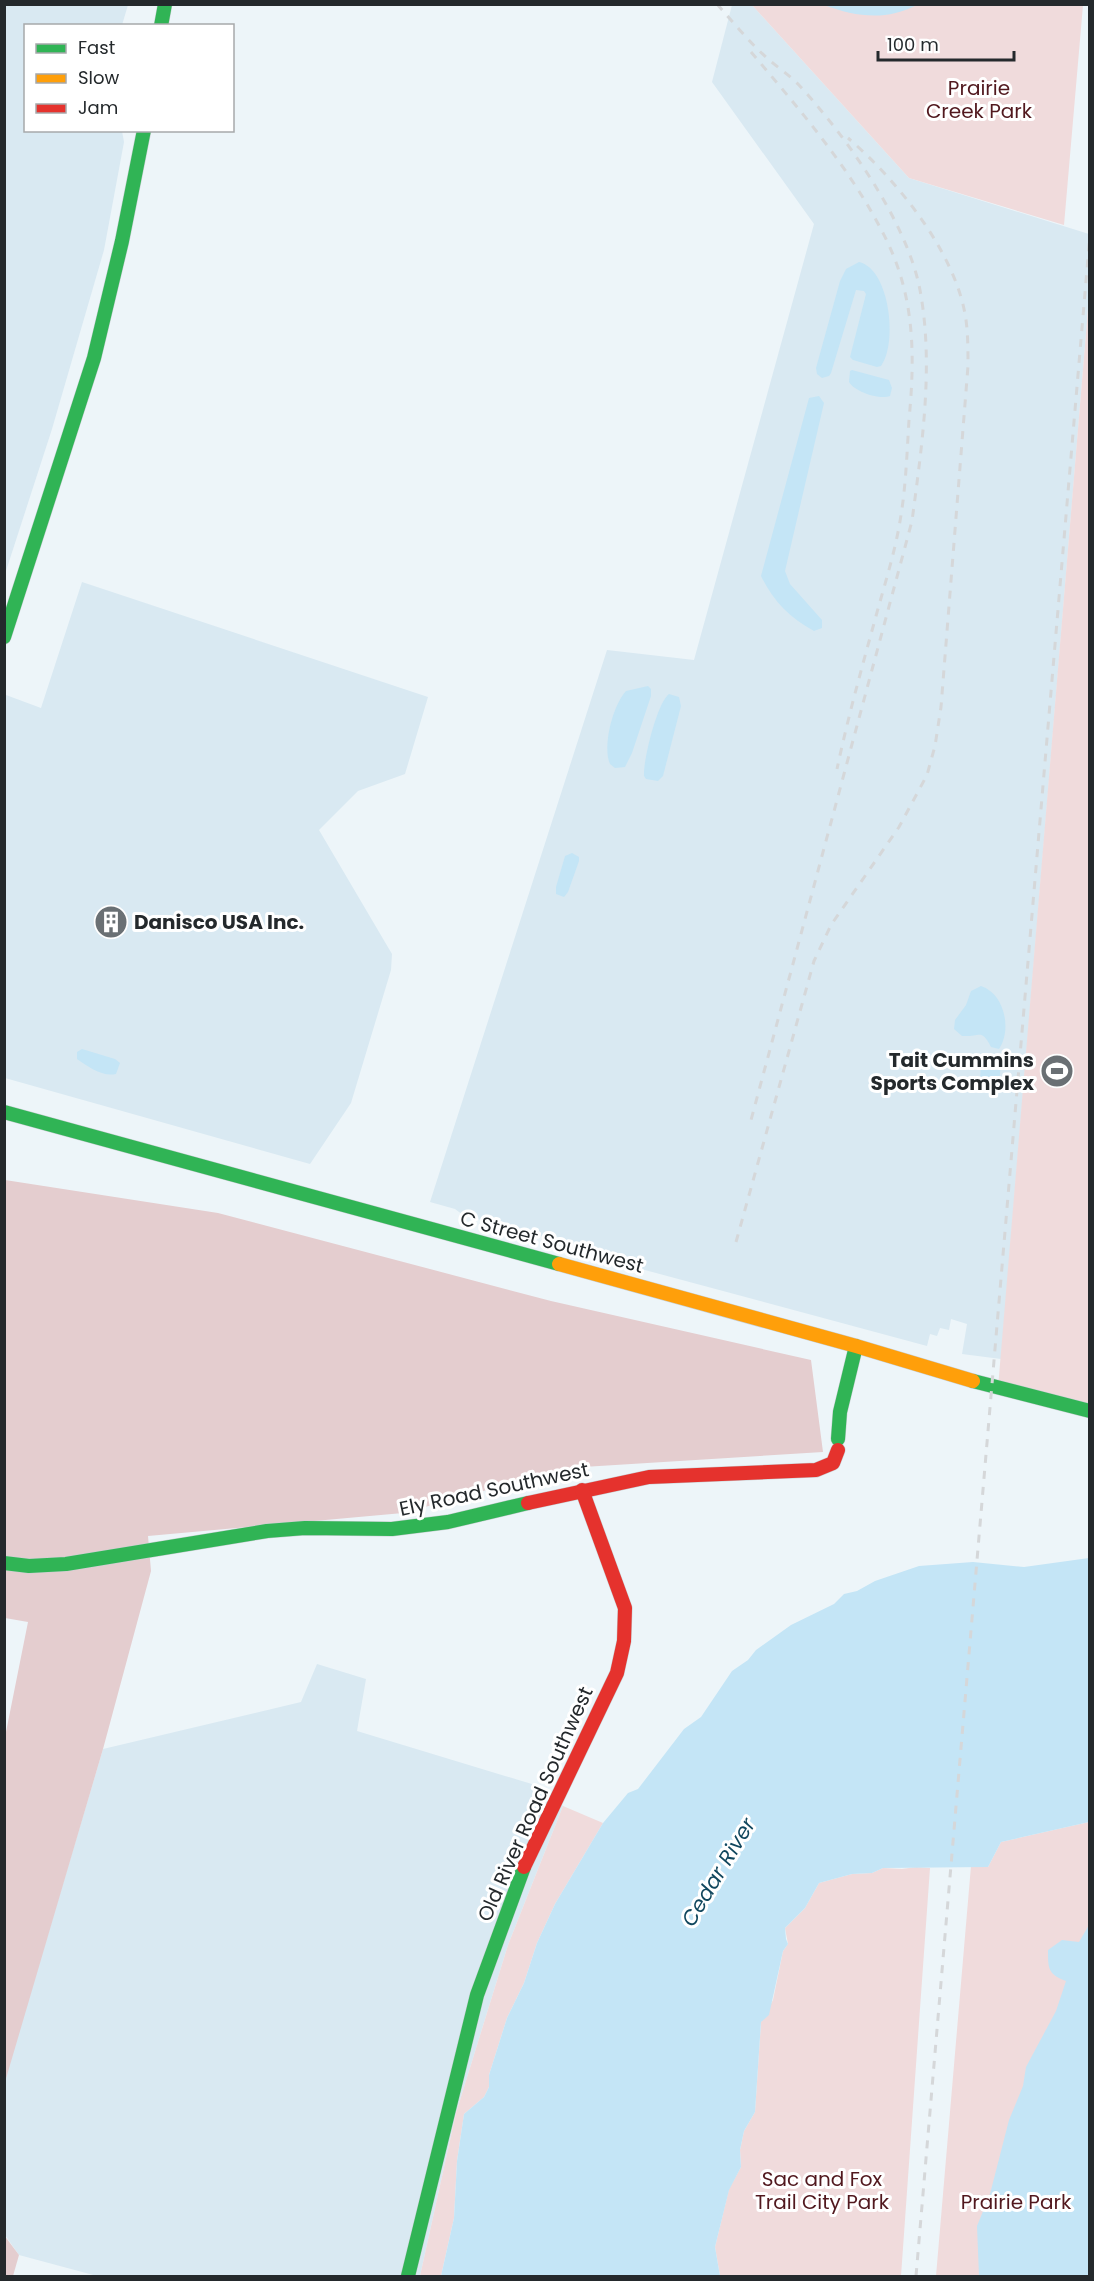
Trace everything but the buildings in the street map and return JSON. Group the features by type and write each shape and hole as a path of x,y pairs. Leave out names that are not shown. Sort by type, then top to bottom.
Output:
{"street":[{"path":"161,24 165,4"},
{"path":"4,637 94,358 122,241 144,132"},
{"name":"C Street Southwest","path":"4,1112 856,1346 998,1388 1089,1411"},
{"name":"Ely Road Southwest","path":"4,1563 29,1566 66,1564 273,1530 392,1529 448,1522 582,1490 649,1477 816,1470 833,1463 838,1444 840,1412 856,1346"},
{"name":"Old River Road Southwest","path":"408,2277 481,1984 504,1917 530,1854 617,1673 624,1647 625,1608 582,1490"}],"shaded area":[{"path":"5,4 128,5 122,24 24,24 24,132 122,132 124,142 104,250 52,429 5,574"},
{"path":"732,5 752,5 909,178 1089,234 1089,297 1001,1359 962,1354 967,1324 951,1319 949,1330 940,1328 937,1336 930,1334 927,1346 578,1252 569,1244 463,1215 455,1209 430,1202 607,650 694,660 814,224 712,82"},
{"path":"82,582 428,697 405,774 358,791 319,830 392,954 391,970 351,1103 310,1164 5,1078 4,702 6,695 41,708"},
{"path":"5,1180 218,1213 551,1301 811,1360 823,1452 567,1468 403,1513 148,1536 151,1571 103,1749 5,2082 5,1737 28,1622 5,1618"},
{"path":"317,1664 366,1679 357,1731 545,1788 563,1806 508,1945 456,2113 420,2276 97,2276 19,2255 5,2235 4,2082 103,1749 301,1702"},
{"path":"4,2235 19,2255 13,2276 5,2276"}],"green space":[{"name":"Prairie Creek Park","path":"752,5 1083,5 1064,225 909,178"},
{"name":"Tait Cummins Sports Complex","path":"1089,297 1089,1411 998,1388"},
{"path":"563,1806 603,1823 555,1904 537,1943 524,1983 507,2018 489,2075 489,2087 484,2097 464,2114 457,2161 454,2218 441,2276 420,2276 456,2113 508,1945"},
{"name":"Prairie Park","path":"1089,1822 1089,2276 936,2276 971,1866 988,1867 1001,1842"},
{"name":"Sac and Fox Trail City Park","path":"883,1868 930,1868 901,2276 720,2276 715,2247 729,2189 741,2167 740,2150 744,2131 755,2112 761,2022 773,2000 783,1951 788,1944 785,1928 805,1908 819,1883 852,1874 872,1873"}],"water":[{"path":"824,5 917,5 894,13 871,16"},
{"path":"859,262 870,268 878,278 884,292 890,325 886,356 881,366 877,367 850,357 866,294 864,291 856,290 831,373 822,378 817,374 816,368 840,281 846,269"},
{"path":"852,370 889,380 892,388 890,396 874,396 856,389 849,382"},
{"path":"819,396 824,403 785,571 790,584 822,620 822,628 814,631 783,608 761,576 809,398"},
{"path":"648,686 651,689 651,696 632,753 625,767 615,768 610,764 607,747 610,726 617,706 626,691"},
{"path":"669,694 679,697 681,706 663,776 658,781 646,779 644,768 648,745 660,708"},
{"path":"572,853 579,857 579,861 564,897 556,894 556,887 565,856"},
{"path":"981,986 996,997 1004,1013 1005,1032 999,1049 991,1047 982,1035 962,1036 954,1029 955,1020 966,1005 971,991"},
{"path":"82,1049 115,1059 120,1063 116,1074 101,1073 77,1059 77,1052"},
{"path":"987,1053 996,1054 1001,1059 999,1088 994,1093 985,1090 980,1082 981,1058"},
{"name":"Cedar River","path":"1089,1558 1089,1822 1001,1842 988,1867 883,1868 872,1873 852,1874 819,1883 805,1908 785,1928 788,1944 783,1951 769,2015 761,2022 755,2112 744,2131 740,2150 741,2167 729,2190 715,2247 720,2276 441,2276 454,2218 457,2161 464,2114 484,2097 489,2087 489,2075 507,2018 524,1983 537,1943 555,1904 603,1823 628,1793 638,1789 684,1729 701,1717 732,1671 748,1660 756,1650 791,1625 834,1604 844,1594 919,1566 973,1562 1024,1567"},
{"path":"1089,1925 1089,2276 979,2276 977,2226 990,2194 1009,2120 1023,2086 1026,2067 1056,2011 1066,1981 1050,1970 1048,1950 1062,1940 1079,1942"}],"railway":[{"path":"717,4 767,58 798,84 835,128 872,180 902,236 913,263 920,290 926,347 925,405 912,521 751,1120"},
{"path":"751,52 824,141 872,214 896,261 908,305 911,328 911,396 901,515 837,769"},
{"path":"736,1242 814,961 831,925 899,827 927,775 935,746 941,707 968,366 966,320 951,270 938,244 886,175 848,138"},
{"path":"916,2276 1090,234"}],"traffic: fast":[{"path":"161,24 165,4"},
{"path":"4,637 94,358 122,241 144,132"},
{"path":"4,1112 559,1264"},
{"path":"838,1439 840,1412 856,1346"},
{"path":"973,1381 1090,1411"},
{"path":"4,1563 29,1566 66,1564 267,1531 305,1528 392,1529 448,1522 528,1503"},
{"path":"408,2276 477,1995 524,1867"}],"traffic: slow":[{"path":"559,1264 856,1346 973,1381"}],"traffic: jam":[{"path":"528,1503 649,1477 816,1470 833,1463 838,1450"},
{"path":"524,1867 617,1673 624,1641 625,1608 582,1490"}],"place":[{"name":"Danisco USA Inc.","path":"111,922"},
{"name":"Tait Cummins Sports Complex","path":"1057,1071"}]}
